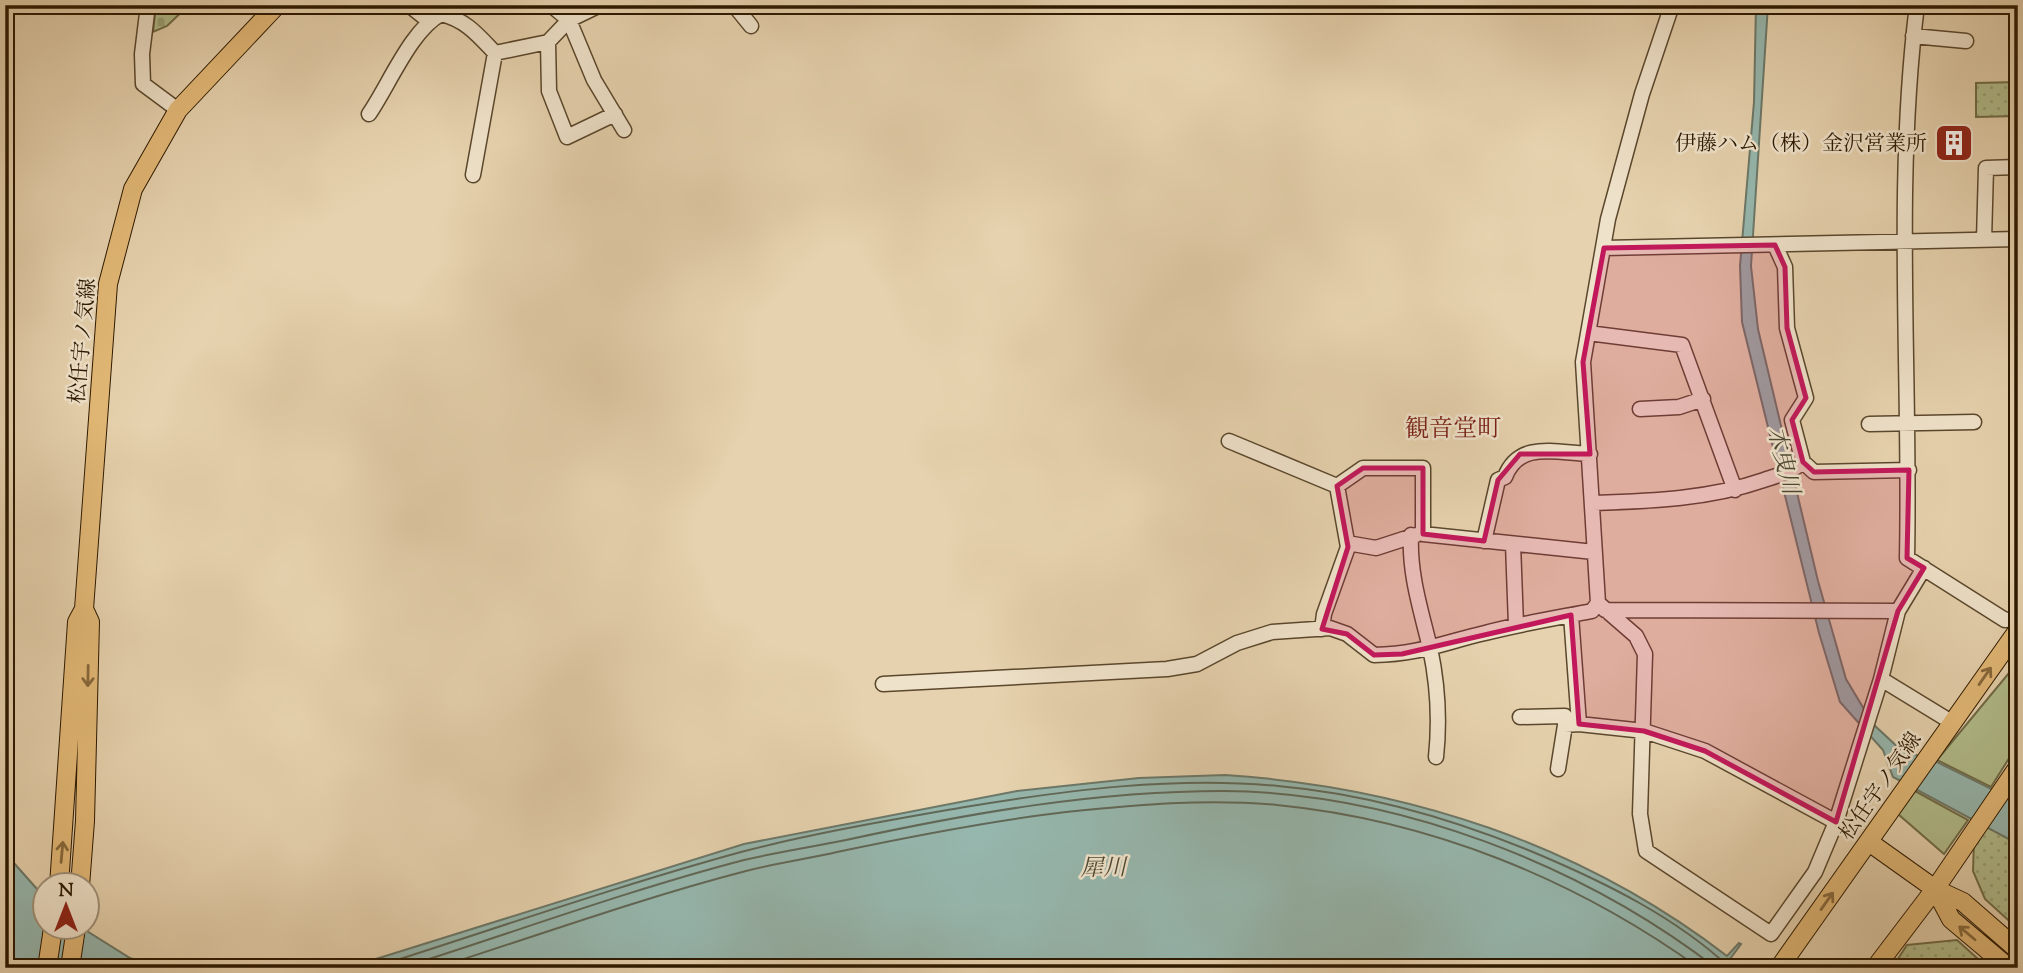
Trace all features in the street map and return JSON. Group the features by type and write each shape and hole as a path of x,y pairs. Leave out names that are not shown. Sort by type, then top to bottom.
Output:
{"main road":[{"name":"松任宇ノ気線","path":"60,872 77,622 84,609 108,284 133,189 178,110 277,5"},
{"name":"松任宇ノ気線","path":"81,872 90,622 84,609"},
{"name":"松任宇ノ気線","path":"1783,962 2018,630"},
{"path":"1875,968 1935,889 2018,767"},
{"path":"1869,842 1935,889 1963,902 2018,950"},
{"path":"1935,889 1951,919 2010,968"},
{"path":"47,968 51,942"},
{"path":"70,968 74,942"}],"street":[{"path":"148,5 142,54 143,85 178,110"},
{"path":"409,5 429,21"},
{"path":"551,5 569,20 594,80 624,130"},
{"path":"495,54 548,42 569,20 600,5"},
{"path":"734,5 751,26"},
{"path":"1672,5 1642,94 1608,219 1583,362 1594,503 1594,552 1602,606 1636,636 1645,654 1640,814 1646,851 1771,934 1815,872 1836,822 1881,679 1898,611 1924,568"},
{"path":"1917,5 1904,159 1903,242 1909,470 1907,558 2005,620 2018,619"},
{"path":"369,114 389,86 415,37 429,21 441,14 473,28 495,54"},
{"path":"1913,36 1966,41"},
{"path":"548,42 549,91 567,137 615,114"},
{"path":"473,175 495,54"},
{"path":"1984,240 1986,168 2018,167"},
{"path":"1604,248 2018,239"},
{"path":"1774,245 1785,267 1787,328 1806,398 1792,420 1798,466"},
{"path":"1588,333 1682,345 1735,490"},
{"path":"1640,409 1679,407 1703,399"},
{"path":"1869,424 1975,422"},
{"path":"1229,441 1337,486"},
{"path":"1484,541 1498,480 1505,477 1510,463 1520,454 1590,454"},
{"path":"1594,503 1675,500 1735,490 1798,466 1814,472 1909,470"},
{"path":"1337,486 1363,468 1423,468 1417,535 1409,561 1430,650 1440,721 1436,757"},
{"path":"1322,629 1324,614 1348,547 1337,486"},
{"path":"1348,547 1353,544 1376,548 1417,535 1594,552"},
{"path":"1513,544 1516,625"},
{"path":"883,684 1167,669 1197,664 1237,643 1272,632 1331,628 1348,634 1374,655 1430,650 1516,625 1592,611 1602,606 1813,613 1898,611"},
{"path":"1558,769 1572,724 1571,615"},
{"path":"1881,679 1953,723"},
{"path":"1520,717 1565,716 1572,724 1644,731 1704,751 1836,822"}],"highlighted area":[{"path":"1775,245 1785,267 1787,328 1806,398 1792,420 1803,462 1814,472 1909,470 1907,558 1924,568 1898,611 1836,822 1705,751 1644,731 1579,724 1571,615 1402,654 1374,655 1347,634 1322,629 1348,547 1337,486 1363,468 1423,468 1423,534 1484,541 1498,480 1520,454 1590,454 1583,362 1604,248"}],"green space":[{"path":"156,5 189,5 167,26 153,32"},
{"path":"2018,82 2018,116 1976,117 1976,83"},
{"path":"2018,662 2018,744 1991,787 1937,760"},
{"path":"2018,778 2018,929 1985,899 1973,871 1974,841"},
{"path":"1915,791 1968,820 1944,854 1898,814"},
{"path":"1957,940 1988,968 1892,968 1907,945"}],"water":[{"name":"木曳川","path":"1756,5 1768,5 1751,266 1758,329 1818,581 1846,679 1873,724 1901,750 1937,762 2018,802 2018,844 1893,777 1883,750 1840,702 1819,633 1742,322 1740,266 1754,102"},
{"name":"犀川","path":"1225,775 1360,793 1425,808 1490,828 1613,882 1671,917 1727,956 1741,944 1730,959 1741,968 347,968 744,844 1017,791 1139,778"},
{"path":"5,853 32,883 32,942 102,940 130,958 156,968 5,968"}],"place":[{"name":"伊藤ハム（株）金沢営業所","path":"1954,143"}],"district":[{"name":"観音堂町","path":"1453,428"}]}
